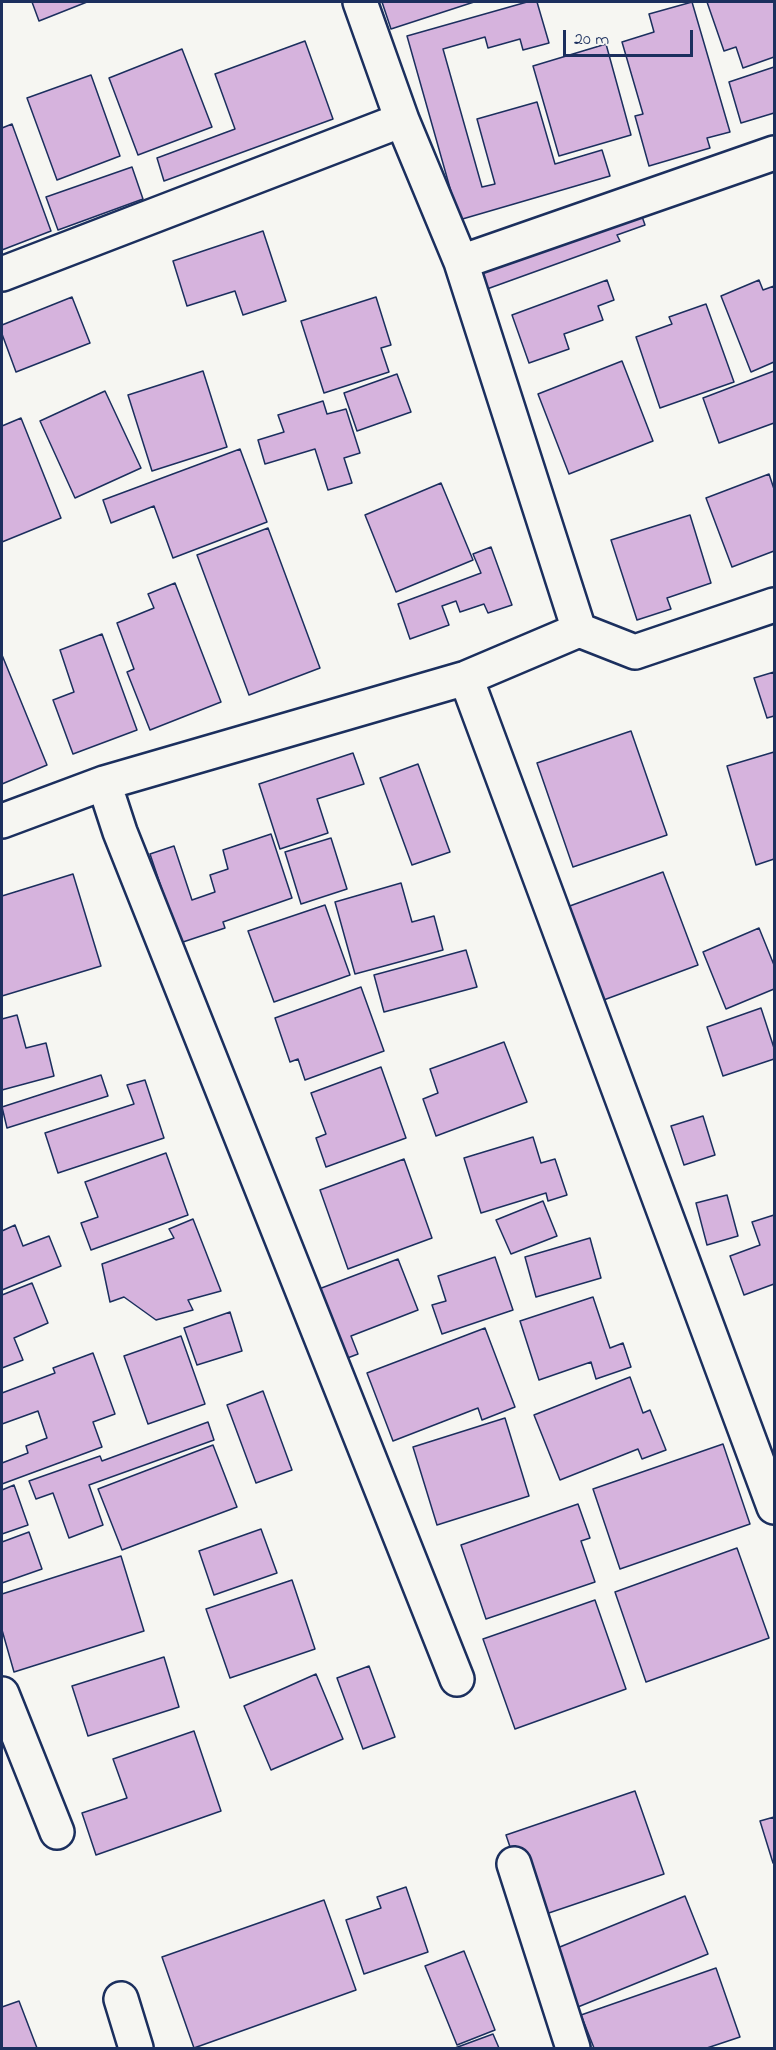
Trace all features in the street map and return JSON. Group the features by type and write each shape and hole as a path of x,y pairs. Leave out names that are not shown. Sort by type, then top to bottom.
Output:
{"street":[{"path":"360,2 402,120 461,262 579,630"},
{"path":"2,274 402,120"},
{"path":"461,262 774,153"},
{"path":"2,821 104,783 466,678 579,630 635,652 774,605"},
{"path":"466,678 774,1507"},
{"path":"104,783 120,832 457,1679"},
{"path":"2,1694 57,1832"},
{"path":"514,1864 573,2049"},
{"path":"121,1999 136,2049"}],"building":[{"path":"32,2 87,2 39,21"},
{"path":"382,2 474,2 391,29"},
{"path":"527,2 537,2 549,43 523,50 520,39 488,48 485,37 443,49 482,187 495,184 477,119 537,102 555,164 602,150 610,176 459,220 407,36"},
{"path":"692,2 730,132 707,138 710,148 649,166 635,116 643,114 622,42 654,32 649,14"},
{"path":"707,2 774,2 774,57 743,68 736,47 724,51"},
{"path":"305,41 333,119 164,181 157,158 235,129 215,74"},
{"path":"606,44 631,135 559,156 533,66"},
{"path":"182,49 212,127 138,155 109,78"},
{"path":"774,67 774,113 741,123 729,82"},
{"path":"91,75 120,156 57,180 27,98"},
{"path":"12,124 51,231 2,250 2,128"},
{"path":"132,167 143,199 58,230 46,197"},
{"path":"638,205 645,225 617,235 620,241 487,289 473,250"},
{"path":"263,231 286,301 243,315 235,291 187,306 173,261"},
{"path":"607,280 614,300 598,306 603,320 564,334 569,349 529,363 512,315"},
{"path":"759,280 763,290 774,286 774,362 751,372 721,296"},
{"path":"72,297 90,343 16,372 2,334 2,325"},
{"path":"376,297 391,345 381,348 389,372 324,393 301,321"},
{"path":"706,304 734,382 660,408 636,337 672,324 669,317"},
{"path":"622,361 653,441 569,474 538,394"},
{"path":"203,371 227,447 152,471 128,395"},
{"path":"774,371 774,423 719,443 703,398"},
{"path":"397,374 411,412 357,431 344,393"},
{"path":"105,391 141,468 75,498 40,421"},
{"path":"323,401 327,414 346,409 360,453 344,458 352,483 328,490 315,449 265,464 258,440 284,432 278,415"},
{"path":"21,418 61,518 2,542 2,426"},
{"path":"240,449 267,522 173,558 154,506 111,523 103,500"},
{"path":"769,474 774,489 774,551 732,567 706,498"},
{"path":"441,483 473,560 396,592 365,515"},
{"path":"690,515 711,583 667,598 671,609 637,620 611,540"},
{"path":"268,528 320,668 249,695 197,555"},
{"path":"491,547 512,605 488,613 484,604 460,612 456,601 442,606 449,625 410,639 398,604 481,573 473,554"},
{"path":"175,583 221,702 150,730 127,672 134,669 117,623 154,608 148,594"},
{"path":"102,634 137,730 73,754 53,700 74,692 60,650"},
{"path":"2,655 47,765 2,784"},
{"path":"774,672 774,716 767,718 754,678"},
{"path":"631,731 667,835 573,867 537,763"},
{"path":"774,752 774,859 756,865 727,766"},
{"path":"353,753 364,784 317,799 328,833 280,849 259,784"},
{"path":"418,764 450,852 412,865 380,778"},
{"path":"271,834 292,898 223,922 225,928 180,943 150,854 174,846 192,900 215,892 210,875 228,869 223,850"},
{"path":"331,838 347,889 301,904 285,852"},
{"path":"663,872 698,965 601,1001 567,907"},
{"path":"73,874 101,966 2,996 2,896"},
{"path":"401,883 412,922 434,916 443,950 355,974 335,902"},
{"path":"325,905 350,975 274,1002 248,931"},
{"path":"759,928 774,965 774,989 726,1009 703,952"},
{"path":"466,950 477,987 384,1012 374,975"},
{"path":"361,987 384,1051 305,1080 298,1059 290,1062 275,1018"},
{"path":"761,1008 774,1048 774,1059 723,1076 707,1027"},
{"path":"17,1015 26,1048 46,1043 54,1076 2,1090 2,1019"},
{"path":"504,1042 527,1102 436,1136 423,1099 438,1093 430,1069"},
{"path":"381,1067 406,1138 326,1167 316,1138 326,1134 311,1093"},
{"path":"101,1075 108,1096 7,1128 2,1107"},
{"path":"145,1080 164,1138 58,1173 45,1133 134,1104 127,1085"},
{"path":"703,1116 715,1155 684,1165 671,1126"},
{"path":"533,1137 541,1163 555,1159 567,1195 548,1201 546,1193 481,1213 464,1158"},
{"path":"166,1153 188,1215 91,1250 81,1223 98,1217 85,1182"},
{"path":"404,1159 432,1238 348,1269 320,1190"},
{"path":"727,1195 738,1236 707,1245 696,1203"},
{"path":"543,1201 557,1236 511,1254 496,1220"},
{"path":"774,1215 774,1284 744,1295 730,1256 760,1245 752,1222"},
{"path":"193,1219 221,1291 188,1300 193,1310 156,1320 124,1297 110,1302 102,1264 174,1238 169,1229"},
{"path":"15,1225 23,1246 49,1236 61,1266 2,1290 2,1231"},
{"path":"590,1238 601,1278 536,1297 525,1257"},
{"path":"495,1257 513,1310 442,1334 432,1305 446,1301 438,1276"},
{"path":"398,1259 418,1310 351,1336 358,1354 337,1362 311,1292"},
{"path":"32,1283 48,1323 14,1338 23,1360 2,1368 2,1295"},
{"path":"593,1297 610,1348 623,1343 631,1367 596,1379 591,1362 539,1380 520,1321"},
{"path":"230,1312 242,1351 197,1365 184,1328"},
{"path":"485,1328 515,1407 482,1420 478,1408 393,1441 367,1373"},
{"path":"181,1336 205,1404 148,1424 124,1356"},
{"path":"93,1353 115,1414 93,1422 102,1447 2,1484 2,1463 28,1453 26,1446 47,1438 38,1411 2,1424 2,1393 55,1373 53,1368"},
{"path":"630,1377 643,1413 650,1410 666,1450 642,1459 638,1449 560,1480 534,1415"},
{"path":"263,1391 292,1470 256,1483 227,1405"},
{"path":"505,1418 529,1496 437,1525 413,1447"},
{"path":"208,1422 214,1440 89,1485 103,1525 69,1538 53,1493 36,1499 29,1481 100,1456 102,1461"},
{"path":"723,1444 750,1524 620,1569 593,1489"},
{"path":"213,1445 237,1507 122,1550 98,1489"},
{"path":"14,1485 28,1525 2,1534 2,1490"},
{"path":"578,1504 590,1538 581,1541 595,1582 486,1619 461,1545"},
{"path":"261,1529 277,1573 214,1595 199,1551"},
{"path":"29,1532 42,1569 2,1583 2,1542"},
{"path":"737,1548 769,1638 646,1682 615,1592"},
{"path":"121,1556 144,1631 14,1672 2,1630 2,1594"},
{"path":"292,1580 315,1649 230,1678 206,1609"},
{"path":"595,1600 626,1689 515,1729 483,1639"},
{"path":"164,1657 179,1707 88,1736 72,1686"},
{"path":"369,1666 395,1737 363,1749 337,1678"},
{"path":"316,1674 343,1739 271,1770 244,1706"},
{"path":"194,1731 221,1811 96,1855 82,1813 127,1798 113,1759"},
{"path":"635,1791 664,1874 534,1918 506,1835"},
{"path":"774,1817 774,1862 773,1863 760,1821"},
{"path":"406,1887 428,1952 364,1974 346,1920 381,1908 377,1897"},
{"path":"685,1896 708,1954 573,2009 550,1951"},
{"path":"324,1900 356,1990 194,2048 162,1957"},
{"path":"464,1951 495,2030 457,2045 425,1966"},
{"path":"716,1968 740,2037 707,2048 594,2048 581,2015"},
{"path":"19,2001 37,2048 2,2048 2,2007"},
{"path":"493,2034 499,2048 455,2048"}]}
